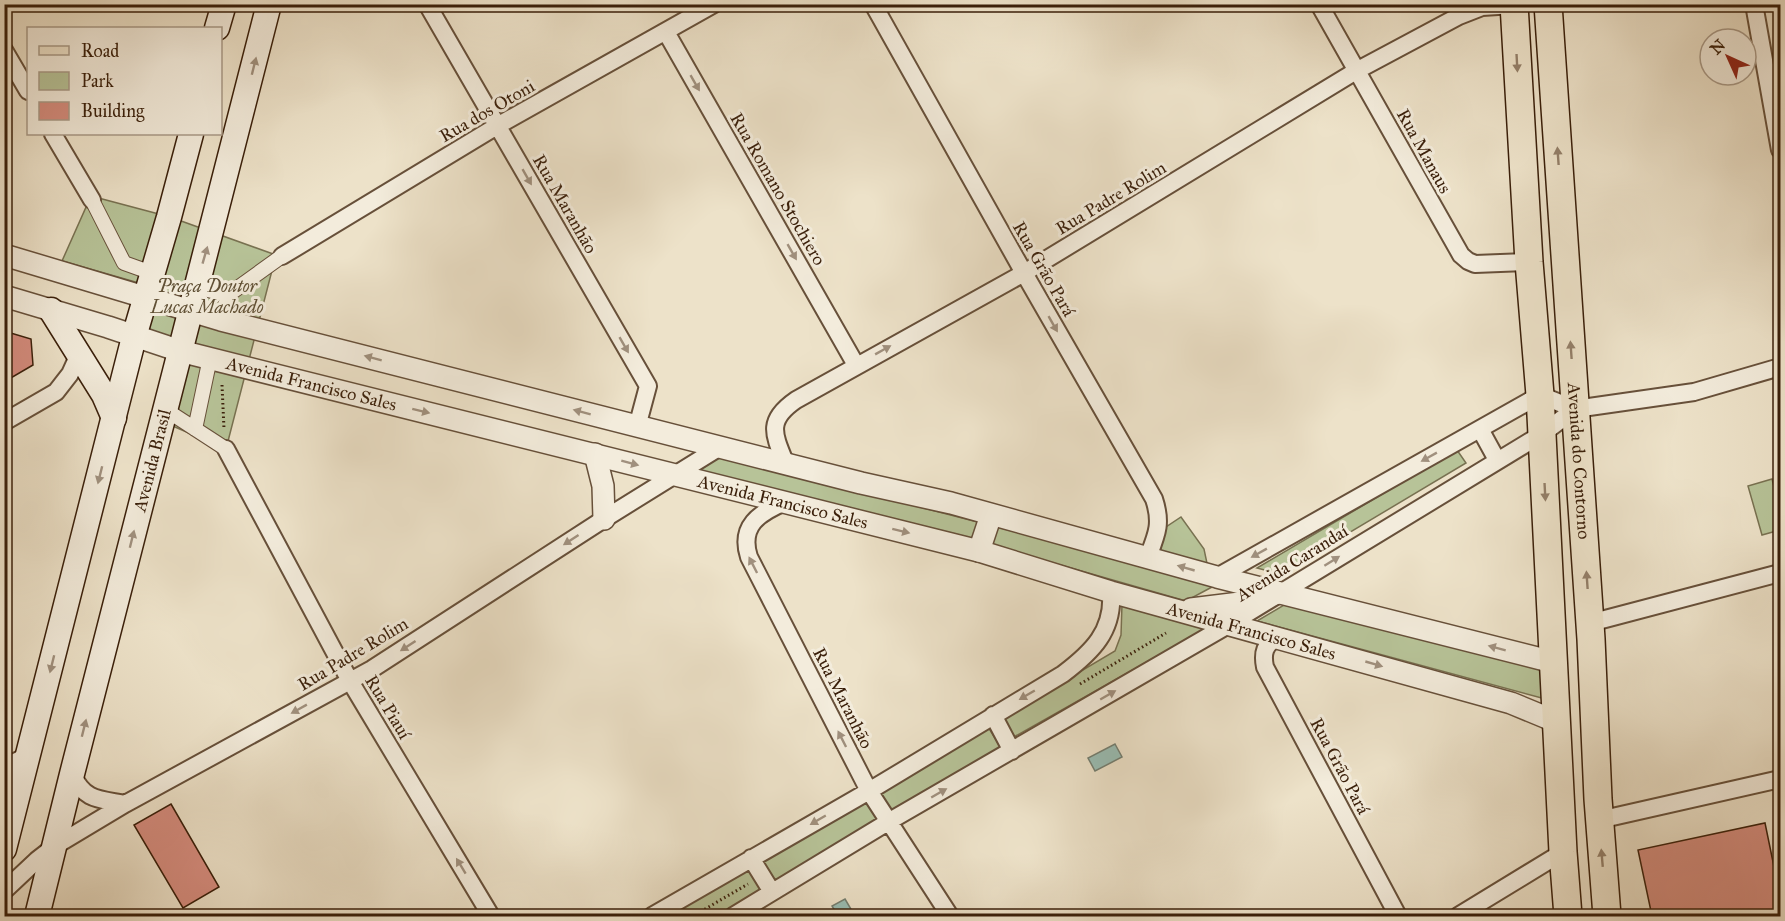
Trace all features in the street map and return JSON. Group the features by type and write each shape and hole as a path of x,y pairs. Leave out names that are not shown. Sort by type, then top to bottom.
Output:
{"main road":[{"path":"218,27 224,4"},
{"name":"Avenida Brasil","path":"37,916 269,4"},
{"name":"Avenida do Contorno","path":"1548,4 1590,623 1599,810 1607,916"},
{"name":"Avenida do Contorno","path":"1514,5 1529,262 1540,395 1568,916"},
{"path":"4,849 30,754 134,336 191,135"},
{"path":"51,310 104,395 114,418"},
{"path":"1553,662 1568,668 1576,677 1581,688 1586,753 1599,810"}],"street":[{"name":"Rua Maranhão","path":"427,4 648,386 637,427"},
{"name":"Rua dos Otoni","path":"282,256 497,126 714,4"},
{"name":"Rua Grão Pará","path":"873,4 1154,499 1159,516 1156,535 1148,557"},
{"name":"Rua Manaus","path":"1319,4 1461,255 1474,264 1529,262"},
{"path":"1754,4 1780,150"},
{"name":"Rua Padre Rolim","path":"785,462 776,441 774,429 776,417 796,400 1024,273 1356,71 1460,16 1482,7 1514,5"},
{"name":"Rua Romano Stochiero","path":"666,32 856,365"},
{"path":"4,50 27,89"},
{"path":"54,135 92,200 124,263 148,285"},
{"name":"Avenida Francisco Sales","path":"4,255 117,287 148,285 190,311 221,320 637,427 951,503 1216,577 1553,662"},
{"path":"221,320 228,295 282,256"},
{"path":"117,287 124,263"},
{"path":"196,287 228,295"},
{"name":"Avenida Francisco Sales","path":"4,296 180,351 216,366 596,454 979,551 1111,592 1511,703 1557,722"},
{"path":"4,422 56,392 70,374 79,354"},
{"path":"195,429 216,366"},
{"path":"1540,395 1575,409 1694,392 1780,366"},
{"name":"Avenida Carandaí","path":"1216,577 1540,395"},
{"name":"Avenida Carandaí","path":"733,916 888,822 1228,625 1542,434 1575,409"},
{"path":"166,410 226,449"},
{"path":"1480,429 1497,460"},
{"name":"Rua Padre Rolim","path":"4,891 55,846 125,804 350,681 720,447"},
{"name":"Rua Piauí","path":"226,449 350,681 491,916"},
{"path":"596,454 603,486 604,519"},
{"name":"Rua Maranhão","path":"785,502 767,510 754,521 747,532 745,545 748,557 869,791 950,916"},
{"path":"979,551 991,515"},
{"path":"1590,623 1780,573"},
{"path":"652,916 869,791 1063,674 1097,643 1108,626 1112,608 1111,592"},
{"path":"1175,609 1219,608 1282,592"},
{"name":"Rua Grão Pará","path":"1277,637 1264,648 1264,667 1398,916"},
{"path":"993,715 1012,751"},
{"path":"4,766 30,754"},
{"path":"72,774 79,788 93,798 125,804"},
{"path":"1599,810 1780,779"},
{"path":"1458,916 1563,852"},
{"path":"752,858 772,892"}],"path":[{"path":"216,366 226,449"}],"green space":[{"name":"Praça Doutor Lucas Machado","path":"91,196 170,217 276,255 226,449 161,421 179,349 139,333 153,287 62,261"},
{"path":"1457,450 1466,463 1280,574 1257,568"},
{"path":"722,456 1156,568 1166,527 1181,517 1204,549 1212,587 1186,601 994,546 694,472"},
{"path":"1772,479 1780,510 1780,530 1762,535 1748,486"},
{"path":"1289,602 1545,671 1549,700 1257,621"},
{"path":"1122,604 1207,628 1012,738 1002,718 1115,651 1121,635"},
{"path":"987,725 1001,748 891,816 877,793"},
{"path":"867,799 881,820 773,884 760,861"},
{"path":"748,867 761,890 718,916 666,916"}],"water":[{"path":"1115,744 1122,757 1095,771 1088,758"},
{"path":"845,899 855,916 838,916 832,906"}],"building":[{"path":"4,331 31,339 33,365 4,382"},
{"path":"171,804 219,887 183,908 134,825"},
{"path":"1765,823 1780,896 1780,916 1652,916 1638,850"}]}
